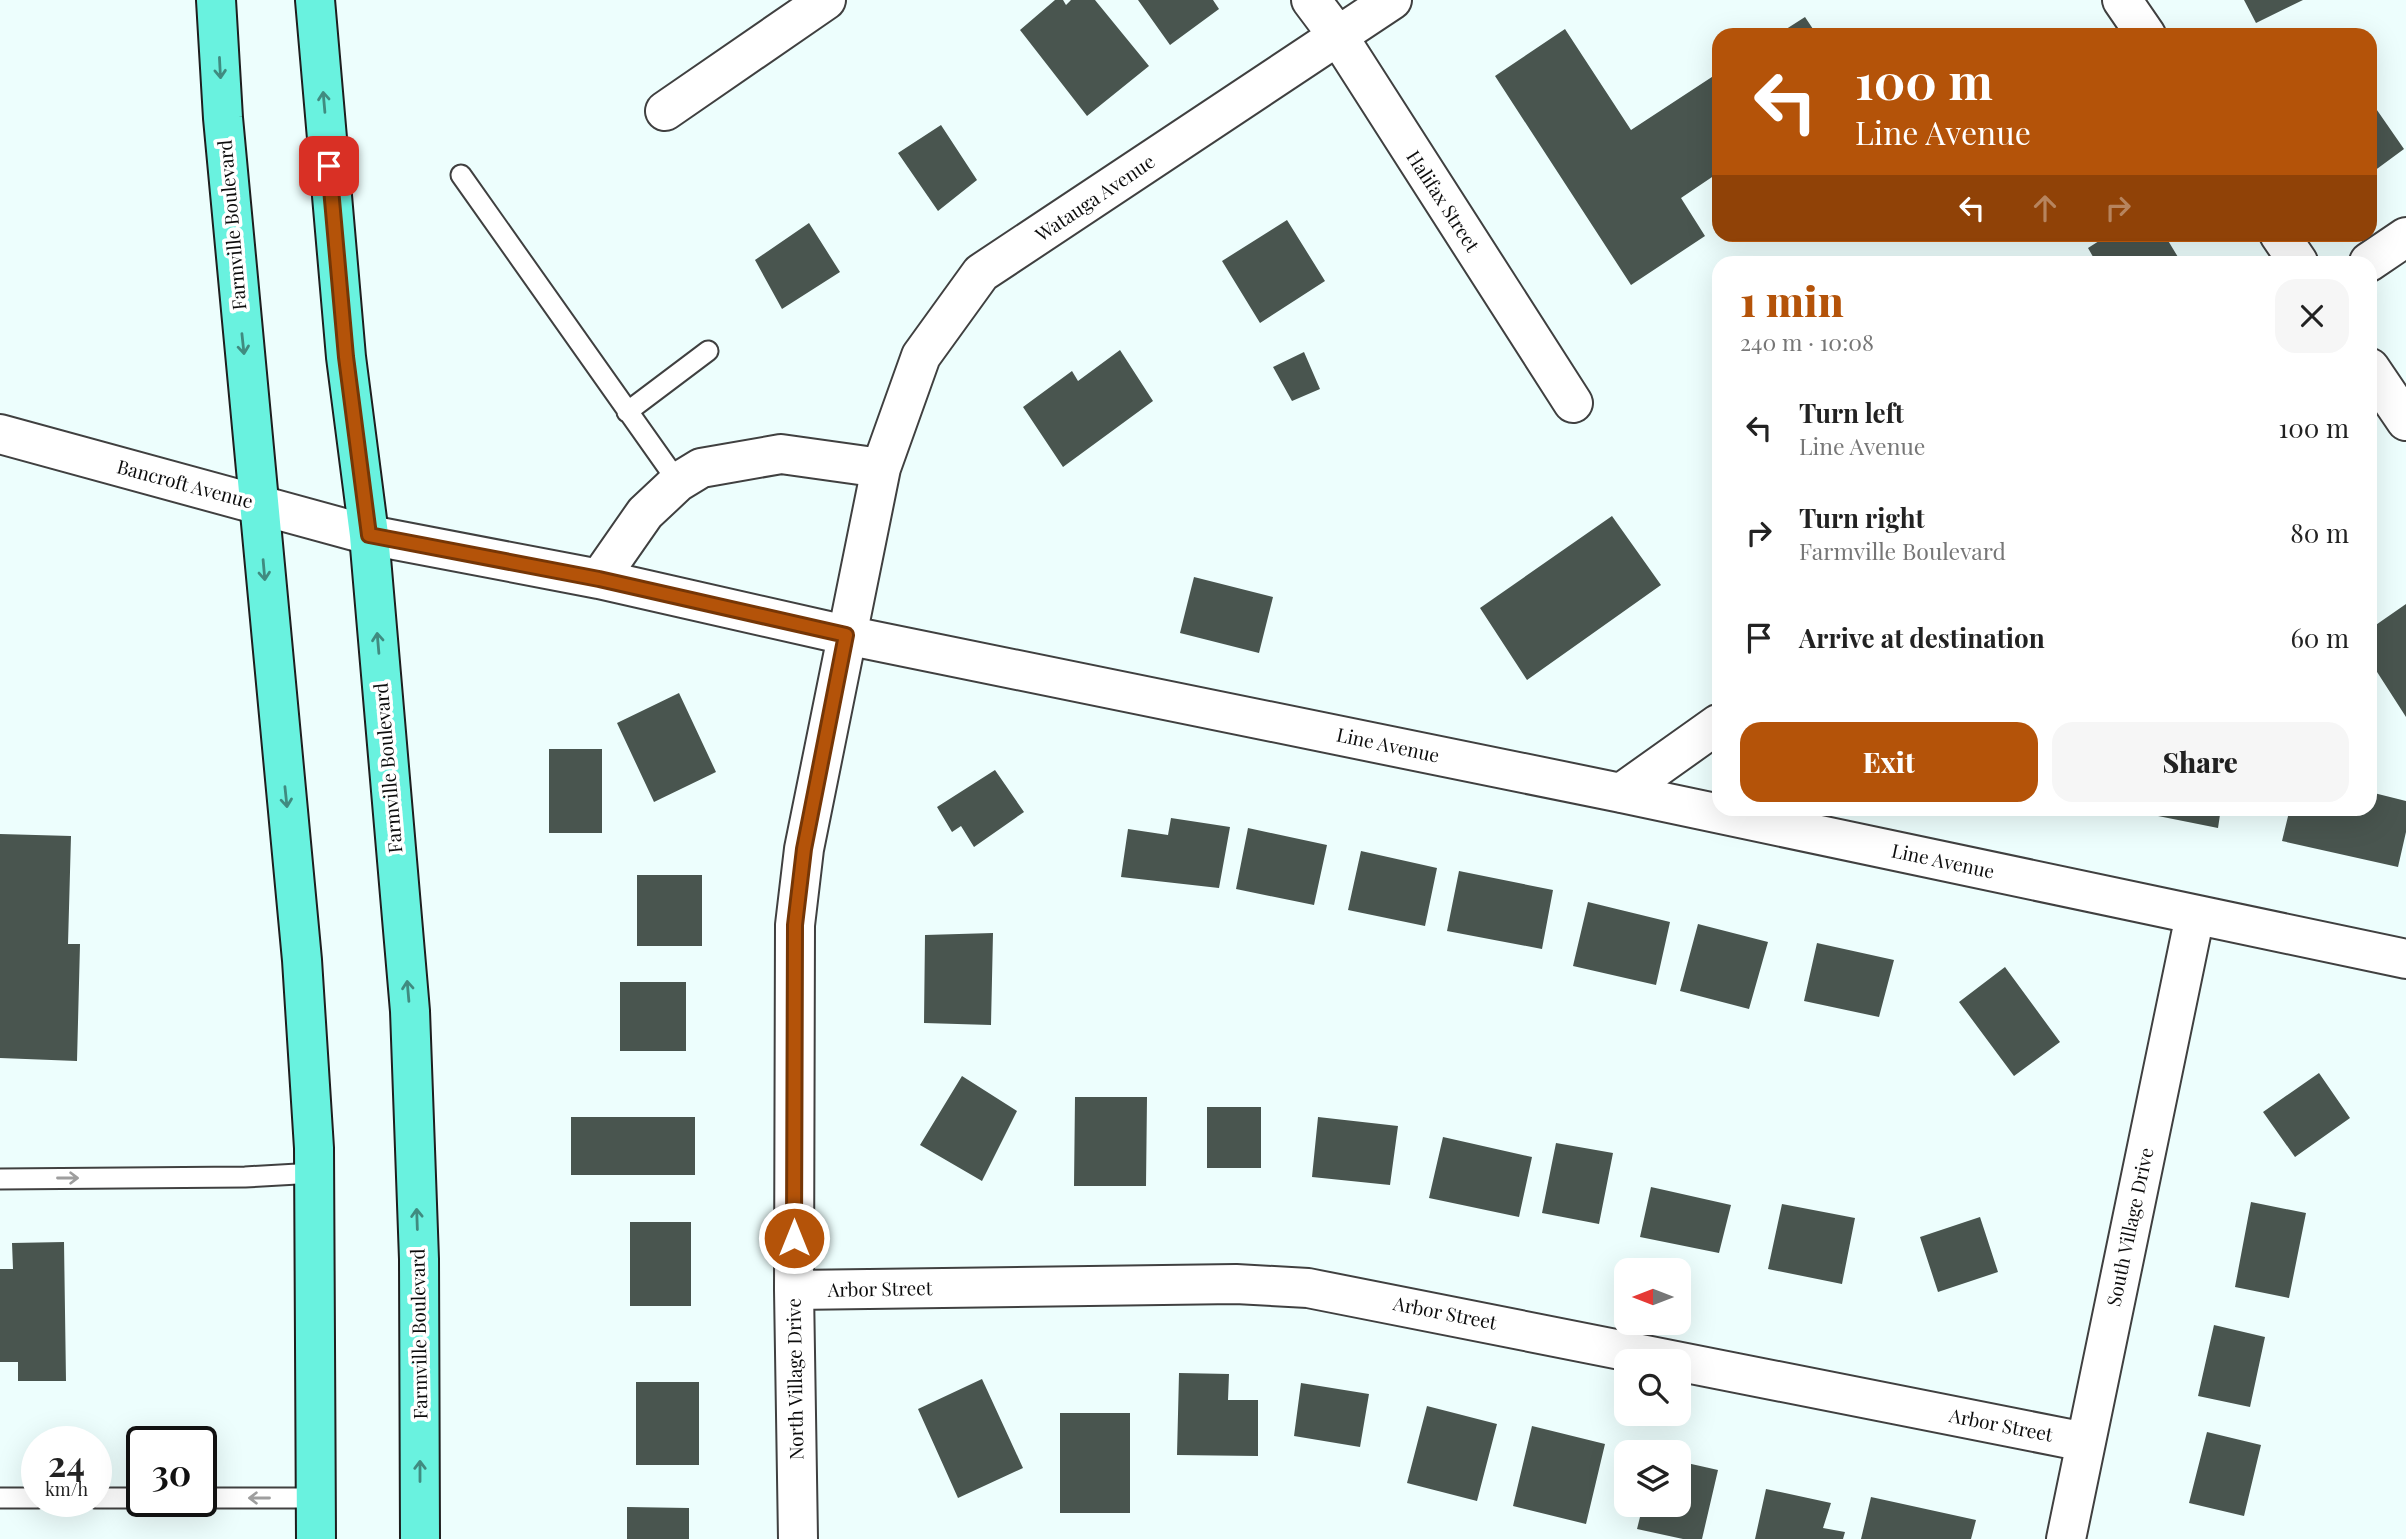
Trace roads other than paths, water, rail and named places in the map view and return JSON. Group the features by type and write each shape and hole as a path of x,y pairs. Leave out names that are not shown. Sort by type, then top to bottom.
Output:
{"main road":[{"name":"Farmville Boulevard","path":"216,0 223,118 302,960 315,1173 316,1539"},
{"name":"Farmville Boulevard","path":"316,0 346,357 369,535 410,1012 419,1259 420,1539"}],"street":[{"path":"665,111 826,0"},
{"name":"Halifax Street","path":"1311,0 1338,36 1573,403"},
{"name":"Watauga Avenue","path":"846,635 881,468 920,356 981,273 1392,0"},
{"path":"2122,0 2141,28"},
{"path":"2377,256 2406,237"},
{"path":"2377,378 2406,421"},
{"name":"Bancroft Avenue","path":"0,434 369,535"},
{"path":"599,579 645,513 678,482 701,468 780,454 881,468"},
{"name":"Line Avenue","path":"369,535 599,579 846,635 1712,812"},
{"name":"North Village Drive","path":"798,1539 794,1290 795,925 804,849 846,635"},
{"path":"1621,793 1712,728"},
{"name":"Line Avenue","path":"1729,816 2406,959"},
{"name":"South Village Drive","path":"2066,1539 2195,915"},
{"name":"Arbor Street","path":"794,1290 1236,1284 1308,1288 2085,1442"}],"lane":[{"path":"461,175 678,482"},
{"path":"627,412 708,351"},
{"path":"0,1178 245,1177 315,1173"},
{"path":"0,1498 21,1498"},
{"path":"217,1498 316,1498"}]}
